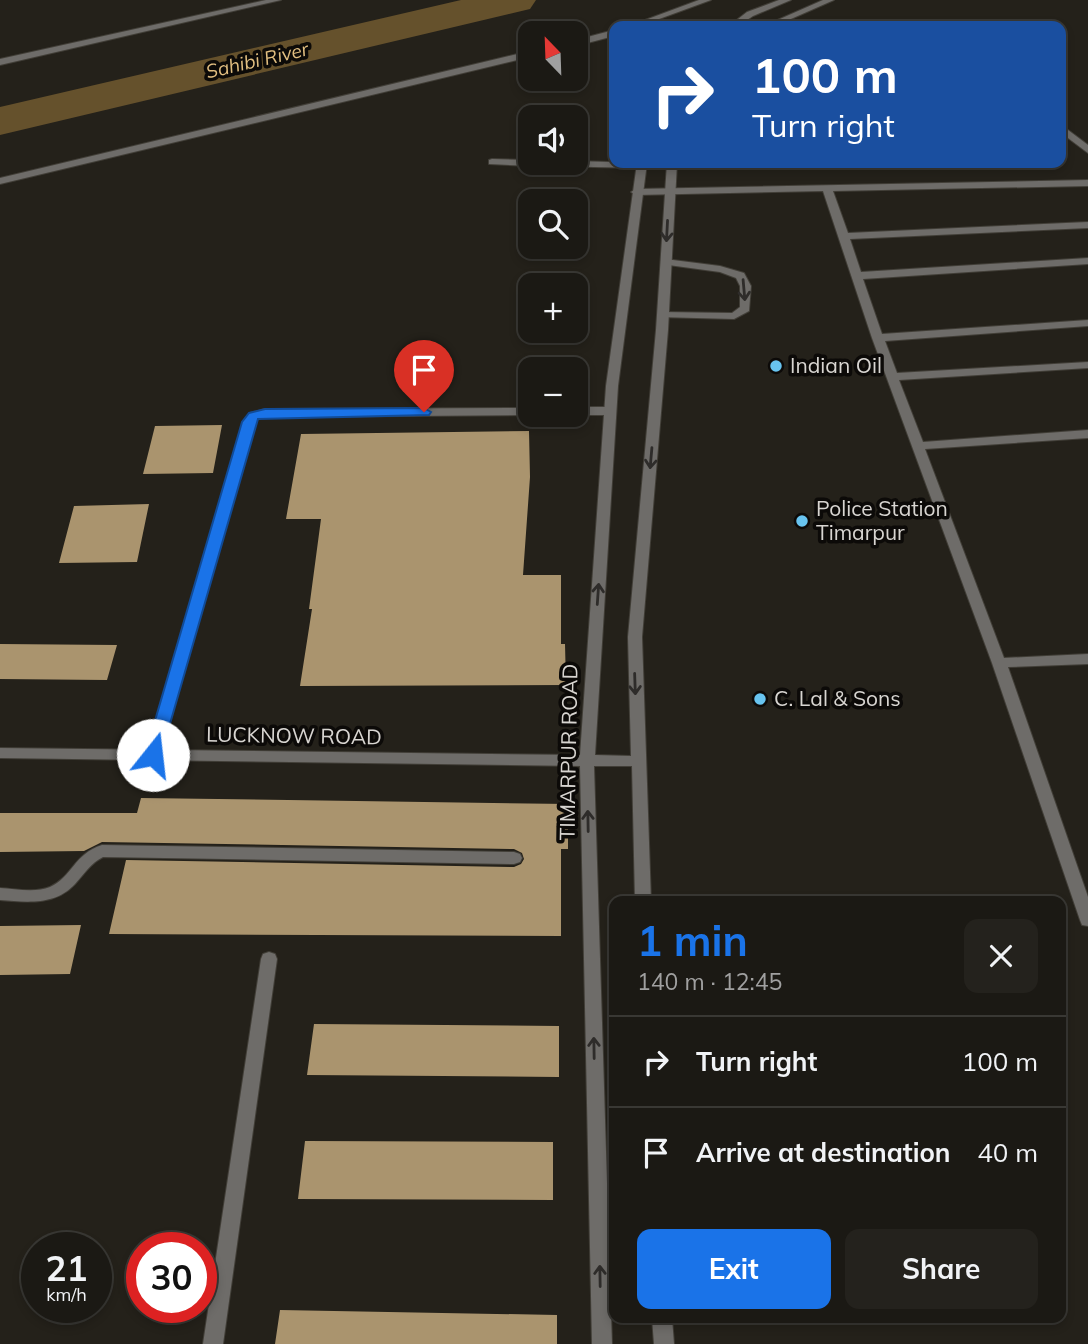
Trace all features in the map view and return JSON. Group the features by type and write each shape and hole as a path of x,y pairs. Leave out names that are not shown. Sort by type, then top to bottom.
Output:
{"street":[{"path":"0,62 277,0"},
{"path":"647,21 707,0"},
{"path":"740,21 750,14 788,0"},
{"path":"780,21 830,0"},
{"path":"588,40 609,34"},
{"path":"0,181 518,57"},
{"path":"1066,132 1088,150"},
{"path":"492,162 518,163"},
{"path":"588,163 609,164"},
{"name":"TIMARPUR ROAD","path":"601,1344 587,762 610,411 640,168"},
{"path":"643,896 635,637 672,168"},
{"path":"636,192 1088,183"},
{"path":"828,190 878,338 999,663 1088,920"},
{"path":"844,236 1088,225"},
{"path":"856,276 1088,261"},
{"path":"662,315 734,316 744,311 745,307 744,279 740,275 723,269 665,262"},
{"path":"878,338 1088,323"},
{"path":"894,377 1088,365"},
{"path":"588,411 610,411"},
{"path":"153,755 249,422 254,416 265,413 518,412"},
{"path":"918,446 1088,435"},
{"path":"999,663 1088,659"},
{"name":"LUCKNOW ROAD","path":"0,753 638,761"},
{"path":"0,894 38,895 55,891 66,883 90,855 102,851 514,858"},
{"path":"213,1344 269,959"},
{"path":"662,1323 664,1344"}],"building":[{"path":"222,425 213,473 143,474 155,426"},
{"path":"529,431 530,477 523,575 561,575 561,644 565,644 566,685 300,686 312,609 309,609 321,519 286,519 301,434"},
{"path":"149,504 137,562 59,563 74,506"},
{"path":"0,644 117,645 107,680 0,679"},
{"path":"141,798 568,804 568,849 561,849 561,936 109,934 126,860 514,867 524,859 522,853 514,849 102,842 84,851 0,852 0,813 137,813"},
{"path":"81,925 70,974 0,975 0,926"},
{"path":"314,1024 559,1026 559,1077 307,1075"},
{"path":"305,1141 553,1142 553,1200 298,1199"},
{"path":"280,1310 557,1315 557,1344 275,1344"}],"waterway":[{"name":"Sahibi River","path":"0,121 515,0"}],"place":[{"name":"Indian Oil","path":"776,366"},
{"name":"Police Station Timarpur","path":"802,521"},
{"name":"C. Lal & Sons","path":"760,699"}],"route":[{"path":"153,755 249,422 254,416 265,413 424,412"}]}
